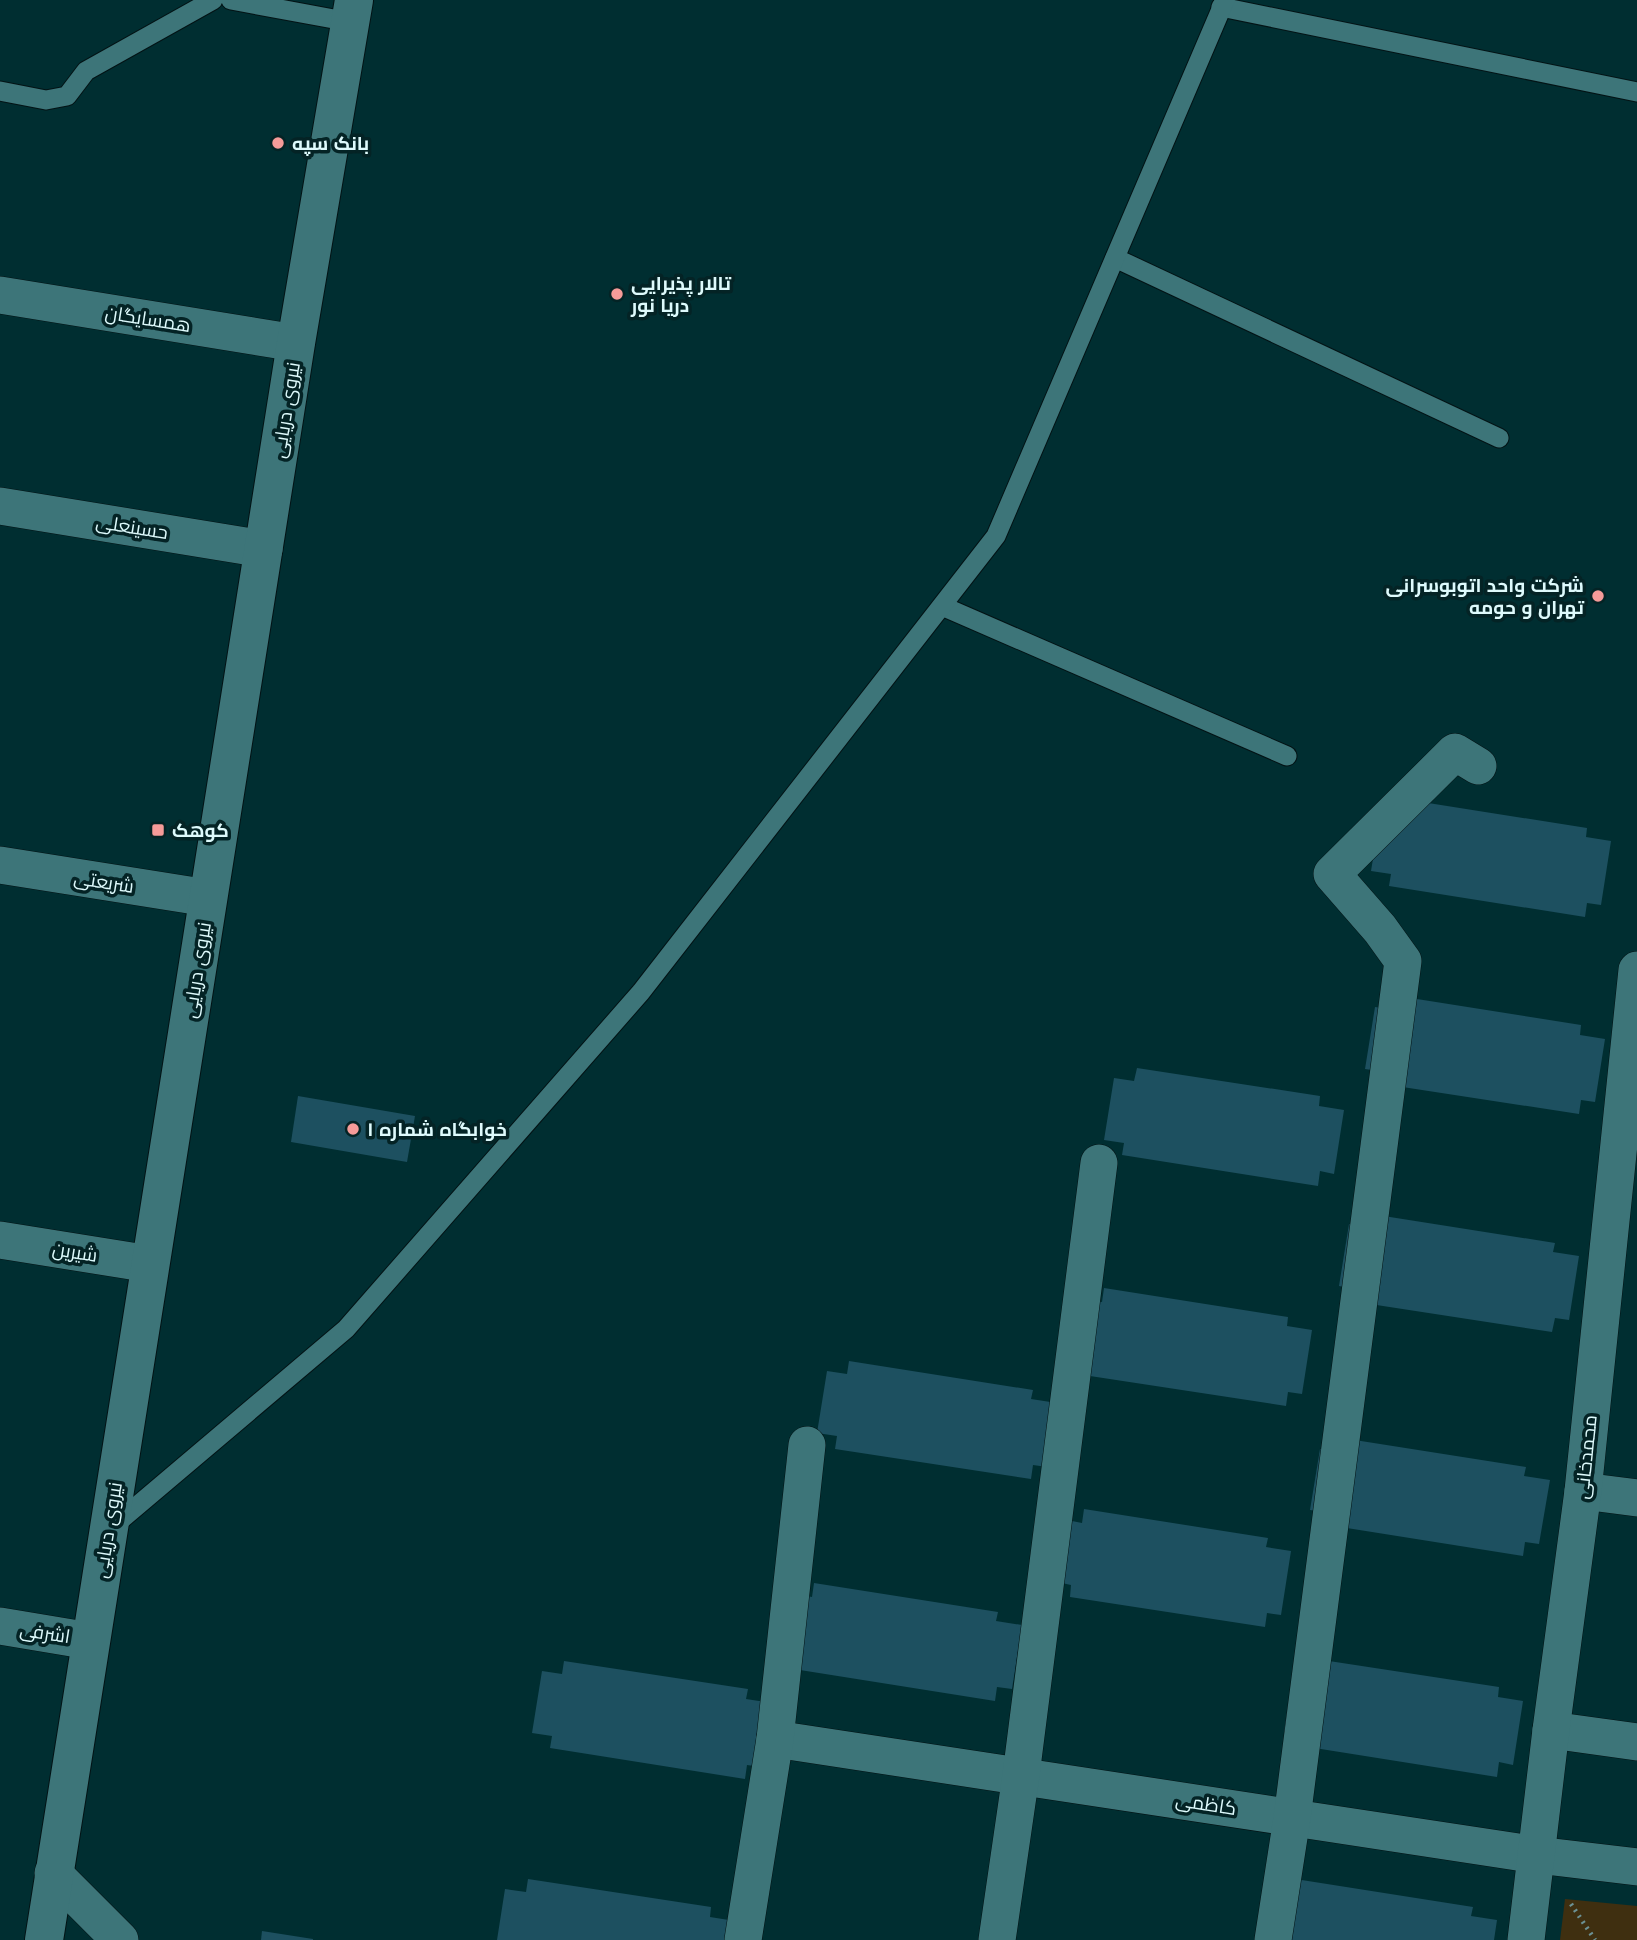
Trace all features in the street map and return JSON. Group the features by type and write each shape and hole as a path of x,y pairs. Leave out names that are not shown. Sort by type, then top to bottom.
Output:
{"main road":[{"name":"نیروی دریایی","path":"44,1940 296,343 352,11"}],"street":[{"name":"همسایگان","path":"0,295 296,343"},
{"name":"حسینعلی","path":"0,506 264,549"},
{"path":"1273,1940 1292,1818 1404,961 1332,874 1455,752 1478,766"},
{"name":"شریعتی","path":"0,865 208,898"},
{"name":"محمدخانی","path":"1526,1940 1583,1490 1636,971"},
{"path":"997,1940 1021,1775 1099,1163"},
{"name":"شیرین","path":"0,1240 150,1264"},
{"path":"743,1940 775,1739 807,1444"},
{"path":"1583,1490 1637,1498"},
{"name":"اشرفی","path":"0,1626 90,1641"},
{"path":"1551,1730 1637,1742"},
{"name":"کاظمی","path":"775,1739 1537,1855 1637,1867"},
{"path":"53,1873 120,1940"}],"lane":[{"path":"0,91 46,100 67,96 86,71 213,0"},
{"path":"231,0 352,11"},
{"path":"107,1531 346,1329 641,992 996,536 1223,4 1637,92"},
{"path":"1115,258 1499,438"},
{"path":"942,606 1287,756"}],"shaded area":[{"path":"1565,1899 1637,1906 1637,1940 1560,1940"}],"building":[{"path":"1403,799 1587,828 1586,837 1611,841 1601,905 1587,903 1585,917 1389,886 1391,874 1371,871 1381,810"},
{"path":"1398,996 1581,1025 1580,1035 1605,1039 1595,1102 1581,1100 1579,1114 1383,1084 1385,1072 1365,1069 1375,1007 1395,1010"},
{"path":"1137,1068 1320,1096 1319,1106 1344,1110 1334,1174 1320,1171 1318,1186 1122,1155 1124,1143 1104,1140 1114,1078 1134,1081"},
{"name":"خوابگاه شماره ۱","path":"298,1096 415,1116 407,1162 291,1142"},
{"path":"1371,1214 1555,1243 1553,1252 1579,1256 1569,1320 1555,1318 1552,1332 1357,1302 1359,1290 1339,1286 1349,1224 1369,1228"},
{"path":"1104,1288 1288,1317 1287,1326 1312,1330 1302,1394 1288,1392 1286,1406 1090,1376 1092,1364 1072,1360 1082,1298 1102,1302"},
{"path":"849,1361 1033,1390 1031,1399 1057,1403 1047,1467 1033,1465 1031,1479 835,1449 837,1436 817,1433 827,1371 847,1374"},
{"path":"1342,1438 1526,1467 1524,1476 1550,1480 1539,1544 1525,1542 1523,1556 1328,1525 1330,1513 1310,1510 1320,1449 1340,1451"},
{"path":"1084,1509 1268,1538 1266,1547 1291,1551 1281,1615 1267,1613 1265,1627 1070,1597 1071,1585 1052,1581 1062,1519 1082,1523"},
{"path":"814,1583 998,1612 996,1621 1022,1625 1012,1689 997,1687 995,1701 800,1670 792,1593 812,1597"},
{"path":"1316,1659 1499,1687 1498,1697 1523,1701 1513,1765 1499,1762 1497,1777 1302,1746 1303,1734 1284,1731 1294,1669"},
{"path":"564,1661 748,1689 746,1699 772,1703 761,1767 747,1765 745,1779 550,1748 552,1736 532,1733 542,1671 562,1674"},
{"path":"1289,1878 1473,1907 1471,1916 1497,1920 1494,1940 1259,1940"},
{"path":"528,1879 711,1907 710,1917 735,1921 732,1940 497,1940 505,1889 526,1892"},
{"path":"262,1931 313,1939 313,1940 261,1940"}],"place":[{"name":"بانک سپه","path":"278,143"},
{"name":"تالار پذیرایی دریا نور","path":"617,294"},
{"name":"شرکت واحد اتوبوسرانی تهران و حومه","path":"1598,596"},
{"name":"کوهک","path":"158,830"},
{"name":"خوابگاه شماره ۱","path":"353,1129"}]}
